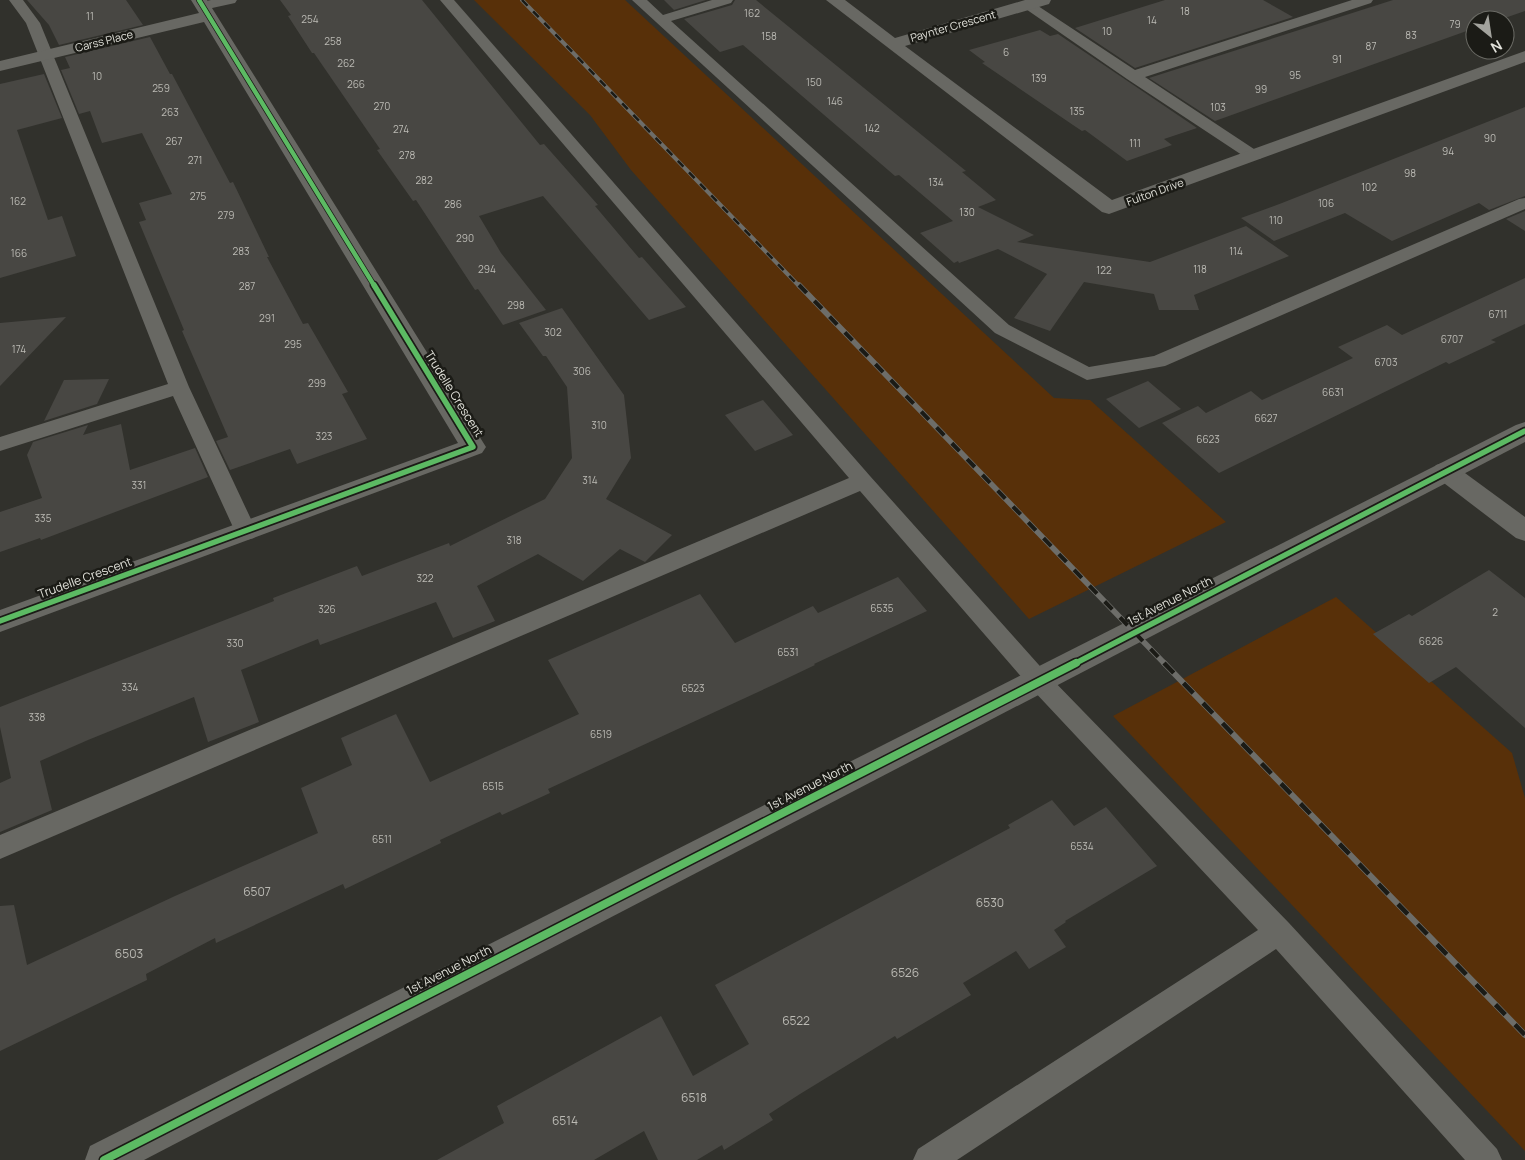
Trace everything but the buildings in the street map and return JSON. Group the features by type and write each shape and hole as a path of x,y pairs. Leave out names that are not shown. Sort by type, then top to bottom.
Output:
{"street":[{"name":"Fulton Drive","path":"834,0 1109,208 1525,56"},
{"name":"Paynter Crescent","path":"892,44 1035,2"},
{"name":"Carss Place","path":"0,66 46,55 203,7"},
{"name":"Trudelle Crescent","path":"0,620 246,532 473,447 203,7"},
{"name":"1st Avenue North","path":"104,1160 1525,430"},
{"path":"1445,471 1525,531"}],"lane":[{"path":"16,0 33,23 179,387 246,532"},
{"path":"203,7 230,0"},
{"path":"447,0 863,481 1039,681 1279,932 1486,1160"},
{"path":"639,0 1002,329 1087,374 1158,362 1525,203"},
{"path":"660,20 726,0"},
{"path":"1132,76 1366,0"},
{"path":"1035,2 1132,76 1254,156"},
{"path":"0,444 179,387"},
{"path":"0,847 863,481"},
{"path":"929,1160 1279,932"}],"shaded area":[{"path":"474,0 625,0 1054,398 1090,400 1226,522 1029,619 631,170 590,115"},
{"path":"1336,597 1512,753 1525,798 1525,1151 1113,716"}],"railway":[{"path":"522,0 800,287"},
{"path":"799,285 1165,664"},
{"path":"1164,663 1525,1035"}],"cycle path":[{"path":"0,621 473,447 199,0"},
{"path":"104,1160 1525,431"}]}
